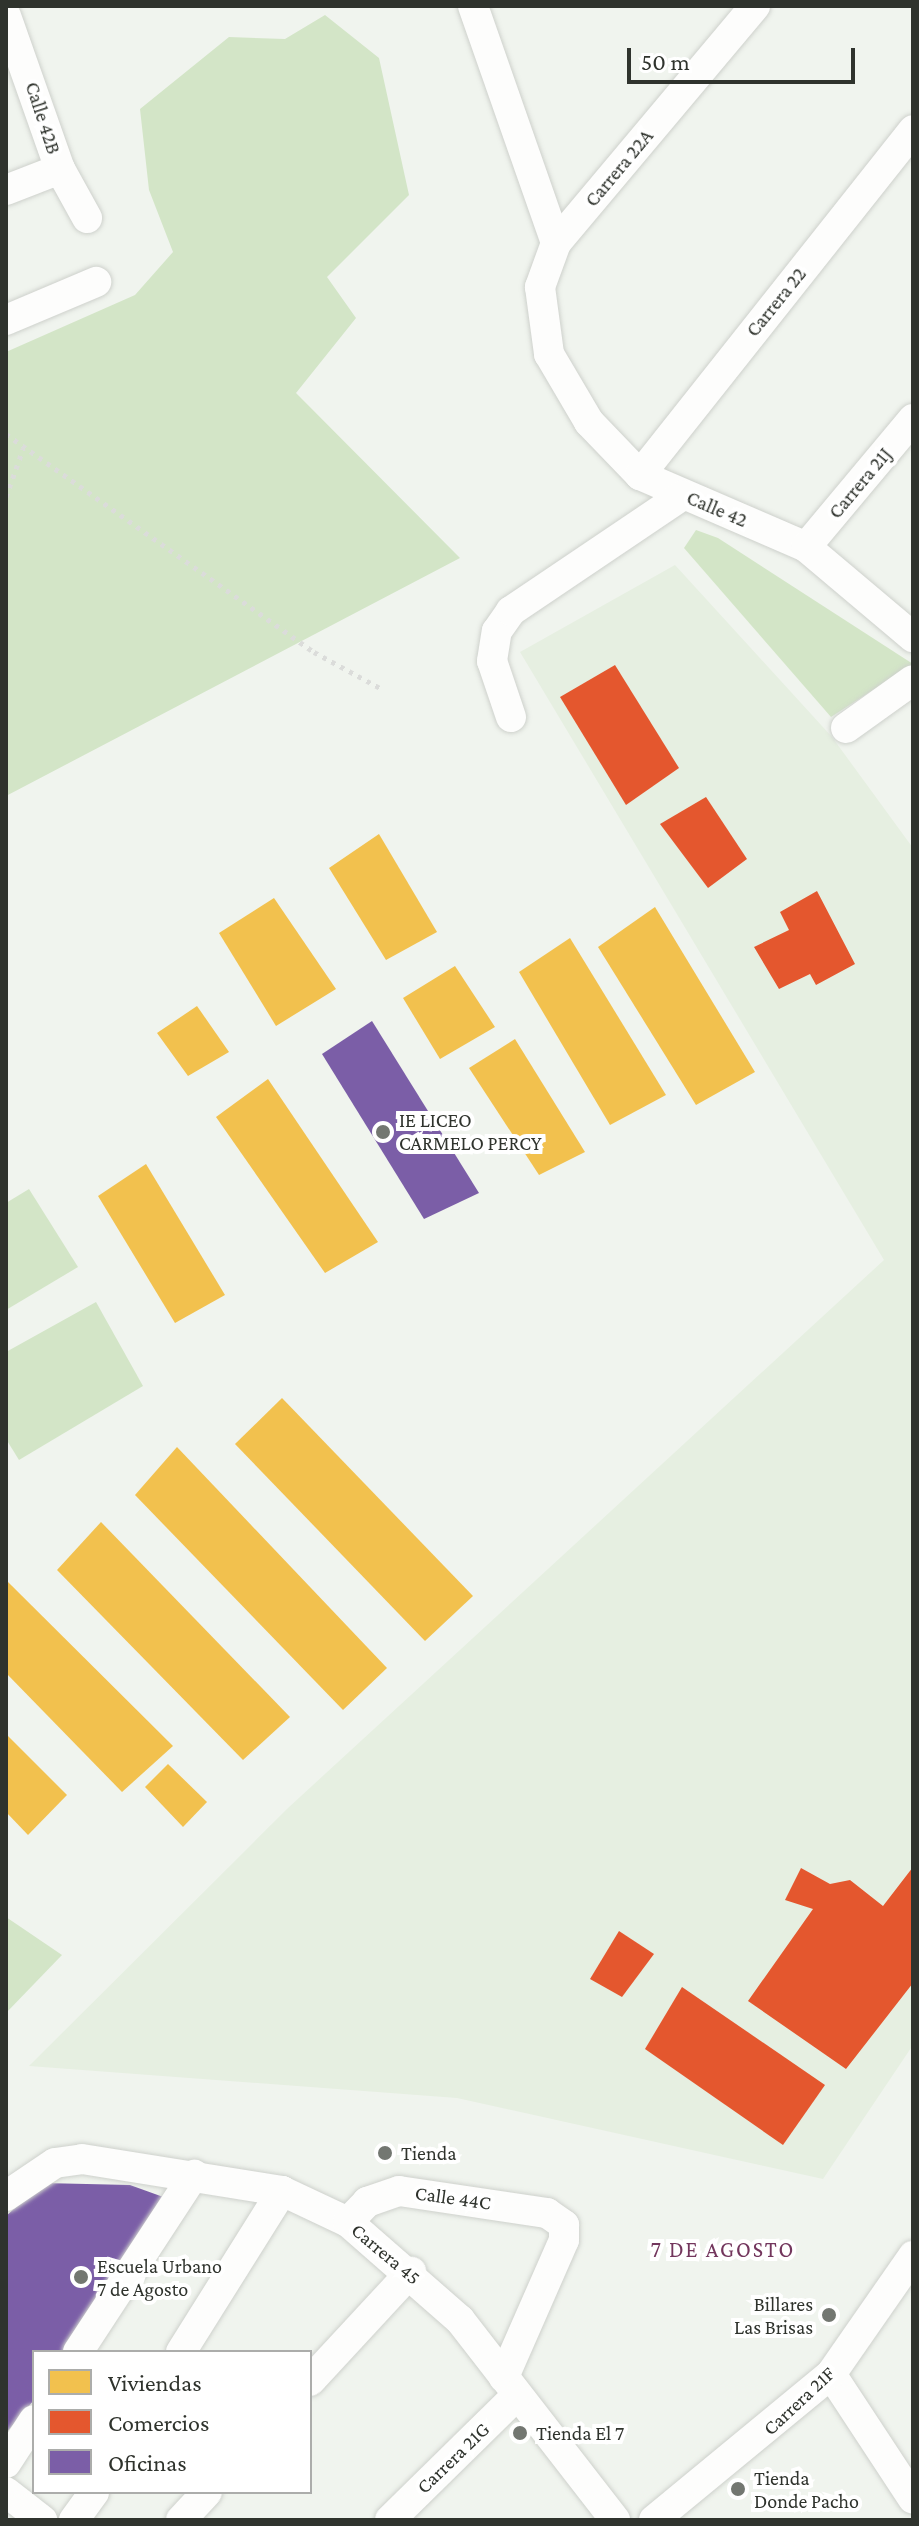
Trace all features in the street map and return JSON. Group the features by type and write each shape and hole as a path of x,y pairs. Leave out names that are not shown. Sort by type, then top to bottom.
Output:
{"street":[{"path":"473,6 556,243"},
{"name":"Carrera 22A","path":"549,354 540,287 556,243 755,6"},
{"name":"Calle 42B","path":"6,16 12,45 60,169 87,218"},
{"name":"Carrera 22","path":"640,475 913,130"},
{"path":"6,190 60,169"},
{"path":"6,320 96,282"},
{"name":"Calle 42","path":"549,354 589,422 640,475 806,547 913,637"},
{"name":"Carrera 21J","path":"806,547 913,419"},
{"path":"511,717 492,661 497,631 511,611 683,495"},
{"path":"846,728 913,680"},
{"name":"Carrera 45","path":"6,2196 55,2163 82,2159 282,2191 348,2222 411,2272 511,2386 615,2520"},
{"path":"79,2350 194,2175"},
{"path":"182,2350 282,2191"},
{"name":"Calle 44C","path":"348,2222 367,2202 399,2191 547,2213 564,2225 564,2240 511,2386"},
{"name":"Carrera 21F","path":"654,2520 831,2374 911,2265"},
{"path":"312,2379 411,2272"},
{"path":"831,2374 913,2499"},
{"name":"Carrera 21G","path":"390,2520 511,2386"},
{"path":"6,2463 32,2423"},
{"path":"6,2492 42,2520"},
{"path":"74,2520 93,2494"},
{"path":"181,2520 205,2494"}],"path":[{"path":"6,434 23,449 314,652 380,688"},
{"path":"6,497 23,449"}],"shaded area":[{"path":"675,565 832,737 913,848 913,2045 823,2179 457,2098 29,2066 288,1808 884,1260 520,652"}],"green space":[{"path":"325,15 379,58 409,195 327,277 356,318 296,393 460,558 6,796 6,352 135,295 173,252 149,190 140,109 229,37 285,39"},
{"path":"696,530 718,538 913,664 831,717 684,548"},
{"path":"29,1189 78,1267 6,1310 6,1203"},
{"path":"96,1302 143,1386 19,1460 6,1439 6,1352"},
{"path":"6,1917 62,1955 6,2013"}],"building: Viviendas":[{"path":"379,834 437,932 386,960 329,868"},
{"path":"274,898 336,989 276,1026 219,933"},
{"path":"655,907 755,1072 696,1105 598,947"},
{"path":"570,938 666,1095 610,1125 519,972"},
{"path":"455,966 495,1027 440,1059 403,998"},
{"path":"197,1006 229,1052 188,1076 157,1033"},
{"path":"515,1039 585,1152 539,1175 469,1068"},
{"path":"268,1079 378,1242 325,1273 216,1117"},
{"path":"146,1164 225,1295 175,1323 98,1196"},
{"path":"282,1398 473,1596 425,1641 235,1444"},
{"path":"177,1447 387,1668 343,1710 135,1495"},
{"path":"101,1522 290,1717 243,1760 57,1570"},
{"path":"6,1580 173,1746 122,1792 6,1673"},
{"path":"6,1734 67,1795 28,1835 6,1812"},
{"path":"168,1764 207,1802 183,1827 145,1787"}],"building: Comercios":[{"path":"615,665 679,768 626,805 560,697"},
{"path":"706,797 747,859 708,888 660,824"},
{"path":"817,891 855,964 816,985 810,974 779,989 754,947 789,930 780,912"},
{"path":"913,1867 913,1983 846,2069 748,2001 813,1909 785,1900 801,1868 830,1884 850,1880 883,1906"},
{"path":"619,1931 654,1954 622,1997 590,1979"},
{"path":"682,1987 825,2085 783,2145 645,2049"}],"building: Oficinas":[{"path":"372,1021 479,1193 424,1219 322,1054"},
{"path":"43,2183 130,2185 166,2198 66,2350 32,2350 32,2402 6,2433 6,2216"}],"place":[{"name":"IE LICEO CARMELO PERCY","path":"383,1132"},
{"name":"Tienda","path":"385,2153"},
{"name":"Escuela Urbano 7 de Agosto","path":"81,2277"},
{"name":"Billares Las Brisas","path":"829,2315"},
{"name":"Tienda El 7","path":"520,2433"},
{"name":"Tienda Donde Pacho","path":"738,2489"}],"district":[{"name":"7 DE AGOSTO","path":"723,2250"}]}
